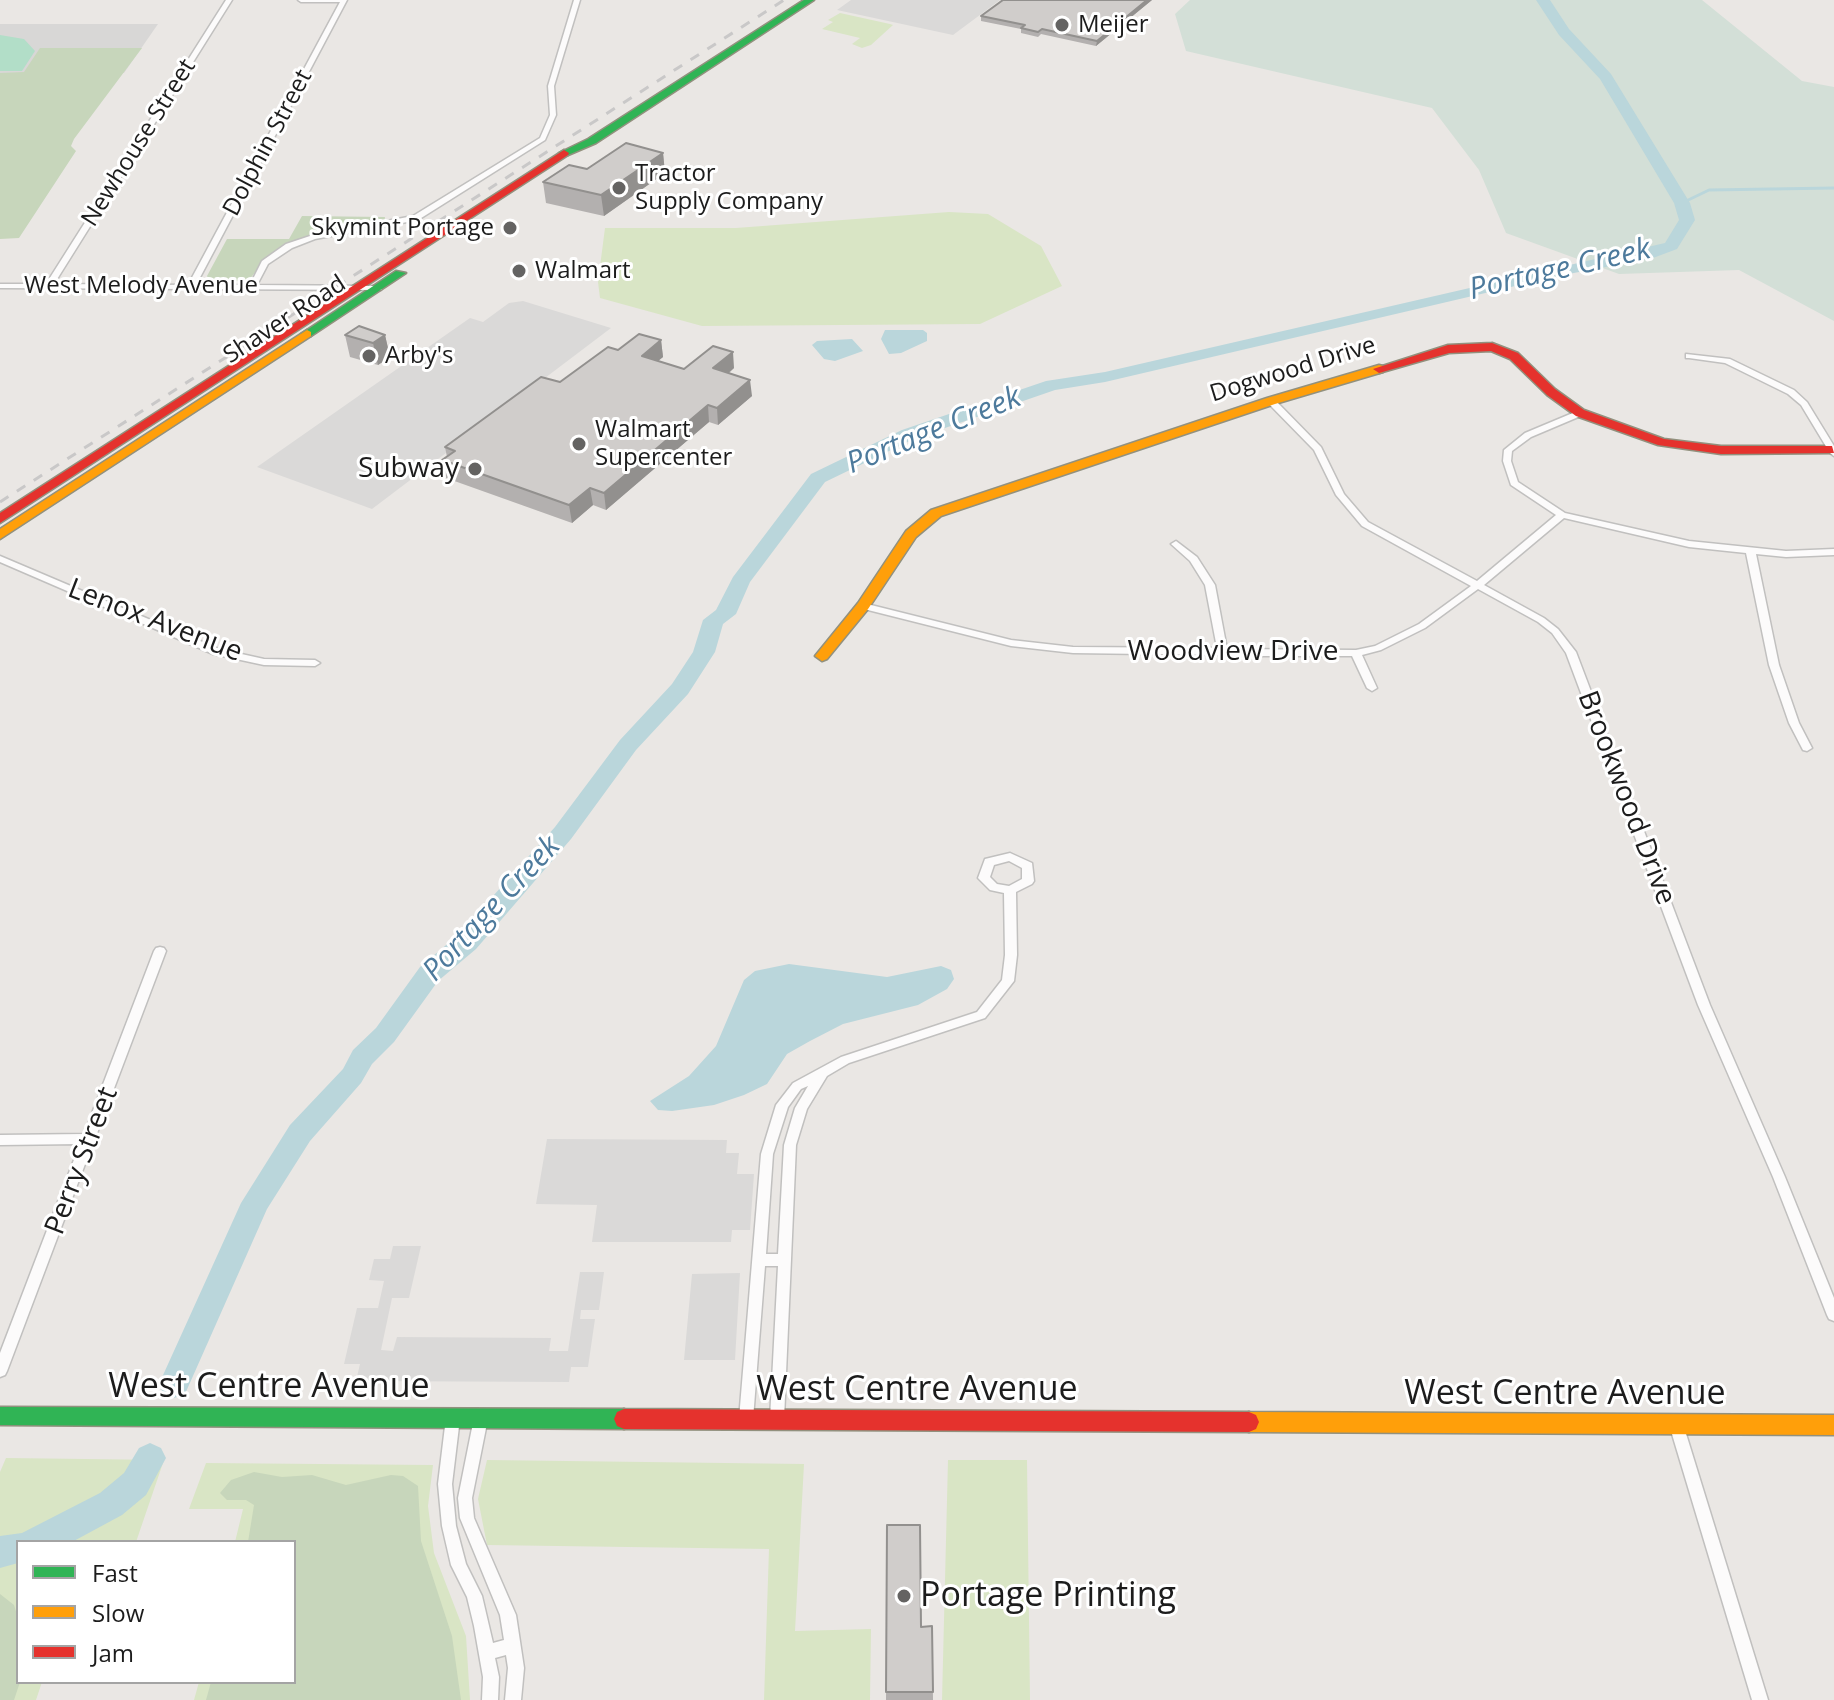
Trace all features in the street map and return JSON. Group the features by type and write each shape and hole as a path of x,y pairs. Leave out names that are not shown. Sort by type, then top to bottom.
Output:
{"main road":[{"name":"Shaver Road","path":"0,519 569,150 592,141 810,0"},
{"name":"Shaver Road","path":"0,535 583,152 592,141"},
{"name":"Dogwood Drive","path":"822,656 863,606 911,534 936,513 1271,401 1437,352 1478,346 1514,356 1551,392 1580,413 1622,430 1679,446 1833,452"},
{"name":"West Centre Avenue","path":"0,1416 1834,1425"}],"street":[{"name":"Newhouse Street","path":"49,286 229,0"},
{"path":"301,0 344,0"},
{"name":"Dolphin Street","path":"192,285 344,0"},
{"path":"253,286 265,263 289,246 313,237 415,218 543,139 553,115 551,86 577,0"},
{"name":"West Melody Avenue","path":"0,286 378,288"},
{"path":"1689,356 1727,361 1791,392 1804,404 1833,452"},
{"name":"Brookwood Drive","path":"1271,401 1318,449 1340,495 1365,524 1541,620 1555,631 1571,652 1704,1005 1779,1177 1834,1315"},
{"path":"1580,413 1528,435 1508,450 1507,461 1514,483 1562,515 1689,544 1751,552 1834,552"},
{"name":"Woodview Drive","path":"863,606 1011,643 1045,647 1223,653 1356,653 1378,648 1407,635 1479,584 1562,515"},
{"path":"1176,544 1194,559 1210,585 1223,653"},
{"path":"1751,552 1774,665 1794,723 1807,748"},
{"name":"Lenox Avenue","path":"0,559 216,652 264,662 315,663"},
{"path":"1356,653 1372,688"},
{"path":"746,1419 766,1162 773,1125 782,1105 797,1086 845,1060 981,1015 1008,981 1010,890"},
{"name":"Perry Street","path":"0,1371 91,1139 160,951"},
{"path":"777,1419 789,1162 801,1108 823,1072"},
{"path":"0,1140 91,1139"},
{"path":"766,1162 789,1162"},
{"path":"758,1260 785,1260"},
{"path":"453,1418 445,1484 449,1526 459,1565 474,1596 491,1677 490,1700"},
{"path":"481,1418 465,1498 467,1518 504,1603 516,1668 513,1700"},
{"path":"1676,1424 1760,1700"},
{"path":"487,1652 512,1646"}],"shaded area":[{"path":"851,0 1000,0 953,35 837,10"},
{"path":"1190,0 1702,0 1802,81 1834,87 1834,321 1739,270 1619,274 1506,233 1479,170 1432,108 1186,51 1175,14"},
{"path":"0,24 158,24 124,73 0,73"},
{"path":"523,301 611,328 372,509 257,467 470,318 483,322 509,303"},
{"path":"547,1139 727,1140 726,1153 739,1153 737,1174 754,1174 750,1230 732,1230 731,1242 592,1242 597,1205 536,1204"},
{"path":"393,1246 421,1246 409,1298 392,1298 381,1350 393,1351 397,1337 551,1338 549,1351 568,1351 580,1272 604,1272 599,1310 581,1310 580,1319 595,1319 588,1367 571,1367 569,1382 356,1381 360,1364 344,1364 357,1308 378,1308 384,1281 369,1280 374,1259 390,1259"},
{"path":"740,1273 735,1360 684,1360 692,1274"}],"green space":[{"path":"840,13 893,25 871,45 862,48 852,44 860,38 822,29 833,22 828,20"},
{"path":"0,35 24,39 35,51 22,71 0,71"},
{"path":"40,48 142,48 74,139 71,146 76,151 19,238 0,239 0,73 24,72"},
{"path":"949,212 988,214 1041,246 1062,286 980,324 702,326 600,298 598,282 605,228 736,228"},
{"path":"302,216 385,217 384,224 316,235 269,256 248,281 210,281 207,276 227,239 289,239"},
{"path":"6,1458 164,1460 137,1540 16,1540 16,1684 41,1684 36,1700 0,1700 0,1472"},
{"path":"487,1460 804,1464 795,1631 871,1629 870,1700 764,1700 769,1549 487,1545 478,1499"},
{"path":"948,1460 1027,1460 1030,1700 942,1700"},
{"path":"206,1463 433,1465 428,1506 434,1553 466,1636 470,1700 194,1700 198,1684 296,1684 296,1540 235,1540 243,1509 189,1509"},
{"path":"254,1472 282,1477 312,1475 346,1485 391,1475 403,1476 418,1486 421,1541 452,1636 461,1700 206,1700 210,1684 296,1684 296,1540 248,1540 254,1505 246,1500 227,1500 220,1493 231,1480"},
{"path":"0,1594 14,1605 16,1612 16,1684 19,1684 14,1700 0,1700"}],"water":[{"path":"885,330 923,330 927,333 927,341 901,353 889,354 881,339"},
{"path":"852,339 863,351 835,361 824,359 812,345 817,341"},
{"path":"789,964 887,977 941,966 951,970 954,979 947,989 918,1005 843,1024 810,1041 787,1054 767,1084 744,1095 714,1105 658,1110 650,1101 689,1076 716,1046 744,980 755,971"}],"building":[{"name":"Meijer","path":"1003,0 1147,0 1097,41 1042,29 1038,32 1021,28 1025,25 981,16"},
{"path":"626,143 663,153 601,195 543,182 569,165 587,169"},
{"path":"359,326 385,335 373,343 345,335"},
{"name":"Walmart Supercenter","path":"639,334 661,340 642,356 684,369 713,346 733,352 713,368 750,380 717,408 708,405 604,493 590,488 569,505 442,460 455,451 445,447 541,377 560,382 608,347 618,350"},
{"name":"Portage Printing","path":"887,1525 920,1525 921,1627 932,1626 933,1692 886,1692"}],"waterway":[{"name":"Portage Creek","path":"174,1384 255,1203 300,1133 352,1076 362,1057 385,1035 429,974 467,942 496,905 563,833 628,745 680,689 704,652 714,620 725,614 740,581 818,478 909,434 1052,385 1105,377 1558,271 1653,253 1671,246 1687,220 1682,203 1606,77 1564,32 1543,0"},
{"path":"1682,203 1709,190 1834,188"},
{"name":"Portage Creek","path":"39,1540 75,1525 111,1504 135,1484 150,1458"},
{"name":"Portage Creek","path":"0,1552 16,1548"}],"railway":[{"path":"0,502 784,0"}],"traffic: fast":[{"path":"564,153 592,141 810,0"},
{"path":"307,334 400,273"},
{"path":"0,1416 624,1419"}],"traffic: slow":[{"path":"0,535 307,334"},
{"path":"822,656 863,606 911,534 936,513 1271,401 1379,369"},
{"path":"1249,1422 1834,1425"}],"traffic: jam":[{"path":"0,519 564,153"},
{"path":"1379,369 1448,349 1492,347 1514,356 1551,392 1580,413 1662,442 1721,450 1832,450"},
{"path":"624,1419 1249,1422"}],"place":[{"name":"Meijer","path":"1062,25"},
{"name":"Tractor Supply Company","path":"619,188"},
{"name":"Skymint Portage","path":"510,228"},
{"name":"Walmart","path":"519,271"},
{"name":"Arby's","path":"369,356"},
{"name":"Walmart Supercenter","path":"579,444"},
{"name":"Subway","path":"475,469"},
{"name":"Portage Printing","path":"904,1596"}]}
